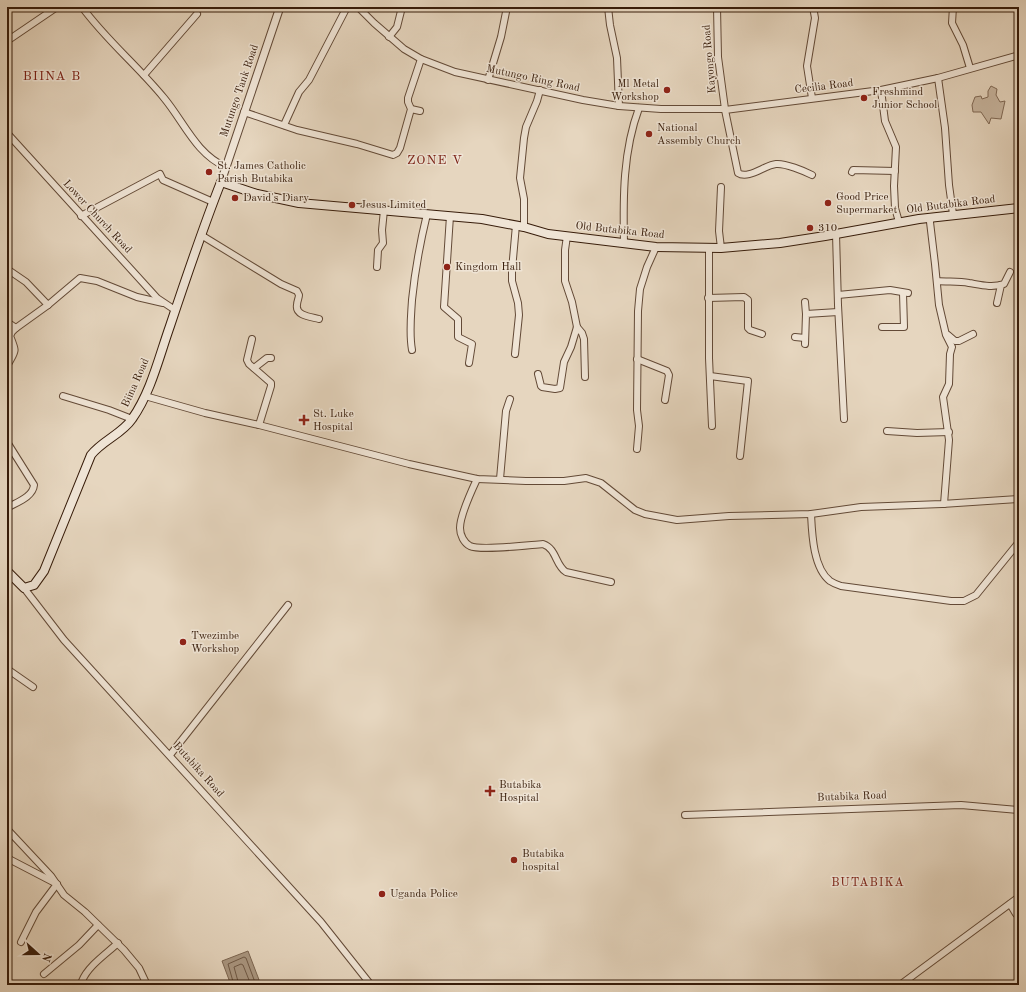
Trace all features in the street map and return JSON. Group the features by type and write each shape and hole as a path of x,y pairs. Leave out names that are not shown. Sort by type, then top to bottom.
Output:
{"main road":[{"name":"Old Butabika Road","path":"221,182 257,194 294,202 482,219 520,226 548,234 656,247 721,248 780,243 931,217 1019,208"},
{"name":"Biina Road","path":"24,588 34,585 44,571 91,455 95,450 116,435 132,419 145,396 221,182"},
{"name":"Butabika Road","path":"7,571 24,588"}],"street":[{"path":"7,41 57,7"},
{"path":"82,7 99,29 144,75 181,119 195,142 202,150 216,163 226,167"},
{"name":"Mutungo Tank Road","path":"221,182 280,7"},
{"path":"284,125 299,92 309,80 347,7"},
{"name":"Mutungo Ring Road","path":"358,7 389,37 404,49 420,59 449,70 488,80 619,106 639,108 725,110"},
{"path":"389,37 396,27 402,7"},
{"path":"488,80 507,7"},
{"path":"608,7 618,65 619,106"},
{"name":"Kayongo Road","path":"717,7 718,57 725,110 739,175 746,176 777,164 812,175"},
{"path":"812,98 807,66 815,18 813,7"},
{"path":"953,7 952,23 963,46 970,68"},
{"path":"144,75 197,14"},
{"name":"Cecilia Road","path":"725,110 881,90 938,78 970,68 1019,56"},
{"path":"244,112 309,133 357,144 392,155 397,153 400,148 411,109 408,98 420,59"},
{"path":"938,78 945,128 949,185 954,214"},
{"path":"515,354 519,315 518,303 512,282 512,270 524,199 520,178 526,127 538,101 540,90"},
{"path":"881,90 885,121 896,147 895,208 899,222"},
{"path":"624,243 623,194 626,165 634,123 639,108"},
{"path":"411,109 420,111"},
{"name":"Lower Church Road","path":"7,133 157,298 175,310"},
{"path":"852,172 853,170 895,171"},
{"path":"81,216 160,174 163,180 213,202"},
{"path":"721,187 719,231 721,248"},
{"path":"377,268 378,250 383,243 384,238 382,230 384,210"},
{"path":"412,350 410,326 414,276 419,245 427,214"},
{"path":"450,216 444,308 458,319 458,336 472,344 469,363"},
{"path":"931,217 930,222 939,305 945,331 952,347 950,354 949,384 943,397 949,432 944,504"},
{"path":"836,234 838,312 844,419"},
{"path":"201,236 281,284 297,291 299,295 296,306 297,310 301,314 319,319"},
{"path":"538,374 542,387 555,389 560,388 564,362 571,347 577,327 572,302 565,282 566,236"},
{"path":"637,449 639,426 637,410 638,311 640,290 647,267 656,247"},
{"path":"709,248 708,298 712,426"},
{"path":"7,269 26,282 48,305"},
{"path":"937,281 968,282 984,286 997,286 1004,284 1010,272"},
{"path":"7,366 15,351 15,346 10,336 12,332 48,305 80,278 97,280 137,297 166,304"},
{"path":"997,302 1001,285"},
{"path":"838,295 890,290 906,293 904,327 882,327"},
{"path":"708,298 744,297 748,300 748,328 762,334"},
{"path":"796,338 805,341 806,302"},
{"path":"806,314 838,312"},
{"path":"7,322 16,328"},
{"path":"577,327 582,333 584,339 585,377"},
{"path":"945,331 952,340 955,341 959,341 973,334"},
{"path":"252,339 247,360 249,364 271,383 260,425"},
{"path":"254,368 268,358 271,358"},
{"path":"637,359 667,371 669,375 665,400"},
{"path":"710,376 748,381 740,456"},
{"path":"63,396 109,410 132,419"},
{"path":"145,396 205,413 260,425 409,464 477,479 500,479 526,482 564,481 586,478 601,483 635,510 645,514 677,520 729,516 812,514 861,508 1019,499"},
{"path":"500,479 506,411 510,399"},
{"path":"888,431 949,432"},
{"path":"7,442 34,484 33,490 28,496 7,508"},
{"path":"477,479 460,525 461,536 467,544 477,548 544,544 552,548 561,569 566,572 611,582"},
{"path":"812,514 817,563 823,574 831,582 841,586 951,601 964,600 976,595 1019,542"},
{"name":"Butabika Road","path":"24,588 64,640 321,922 370,985"},
{"path":"170,755 288,605"},
{"path":"7,676 10,671 33,687"},
{"name":"Butabika Road","path":"685,815 954,805 1019,810"},
{"path":"7,829 57,884 64,895 85,912 118,943 139,968 146,985"},
{"path":"7,858 57,884"},
{"path":"21,942 36,912 57,884"},
{"path":"900,985 1019,897"},
{"path":"1010,904 1016,914 1019,914"},
{"path":"44,974 79,945 98,925"},
{"path":"82,981 84,976 95,964 118,943"}],"shaded area":[{"path":"991,86 997,89 996,95 1000,102 1005,101 1001,119 991,118 989,124 981,112 973,112 972,105 975,97 981,96 982,99 988,97 988,91"}],"water":[{"path":"248,951 261,985 231,985 222,961"}],"place":[{"name":"Ml Metal Workshop","path":"667,90"},
{"name":"Freshmind Junior School","path":"864,98"},
{"name":"National Assembly Church","path":"649,134"},
{"name":"St. James Catholic Parish Butabika","path":"209,172"},
{"name":"David's Diary","path":"235,198"},
{"name":"Good Price Supermarket","path":"828,203"},
{"name":"Jesus Limited","path":"352,205"},
{"name":"310","path":"810,228"},
{"name":"Kingdom Hall","path":"447,267"},
{"name":"St. Luke Hospital","path":"304,420"},
{"name":"Twezimbe Workshop","path":"183,642"},
{"name":"Butabika Hospital","path":"490,791"},
{"name":"Butabika hospital","path":"514,860"},
{"name":"Uganda Police","path":"382,894"}],"district":[{"name":"BIINA B","path":"52,76"},
{"name":"ZONE V","path":"435,160"},
{"name":"BUTABIKA","path":"868,883"}]}
